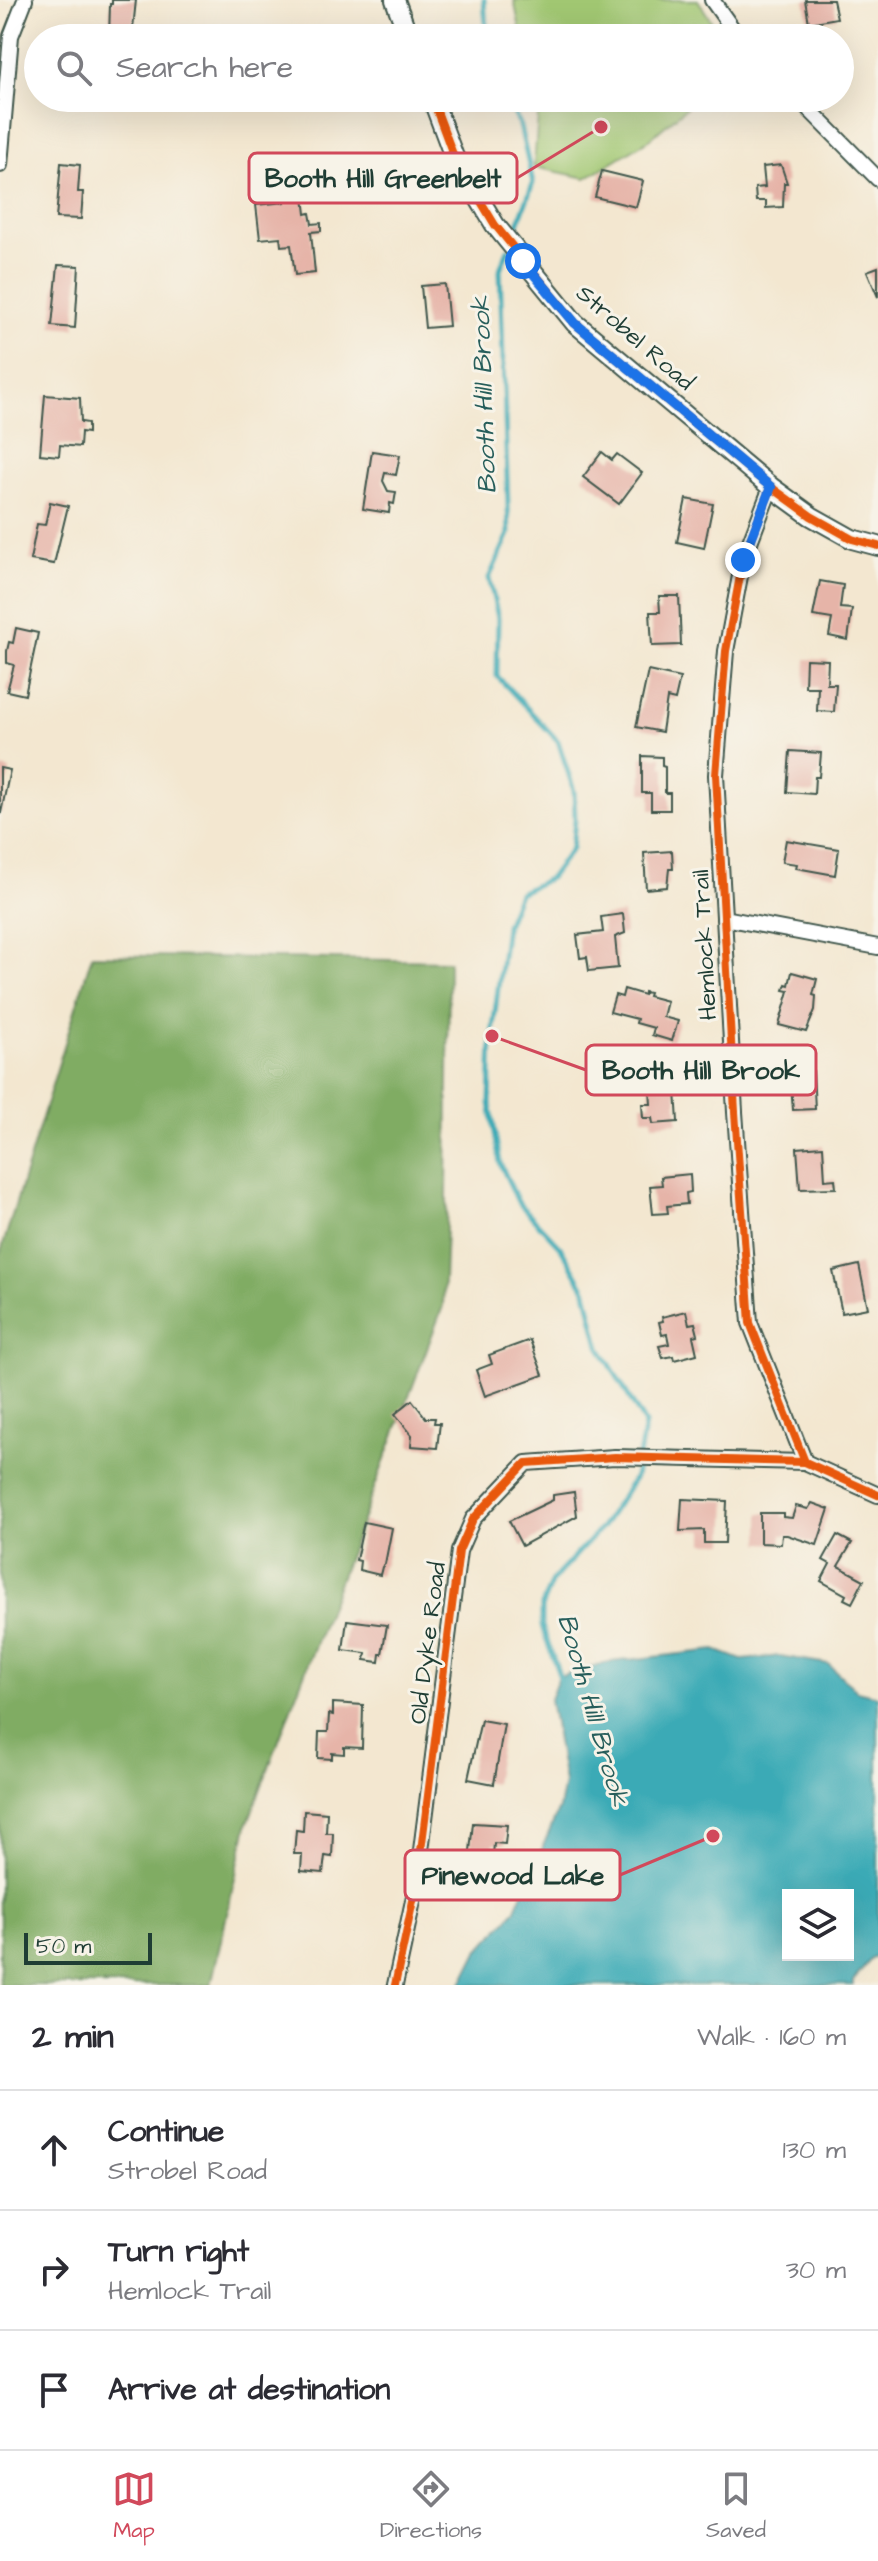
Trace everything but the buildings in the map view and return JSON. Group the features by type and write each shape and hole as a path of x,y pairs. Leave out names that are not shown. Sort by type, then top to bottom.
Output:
{"street":[{"path":"0,165 11,36 25,0"},
{"path":"395,0 404,24"},
{"path":"712,0 729,24"},
{"name":"Strobel Road","path":"437,112 454,157 495,225 575,323 771,487 811,516 852,539 878,546"},
{"path":"812,112 878,179"},
{"name":"Hemlock Trail","path":"771,487 743,560 726,651 716,775 750,1323 805,1462"},
{"path":"724,918 878,947"},
{"name":"Old Dyke Road","path":"395,1985 417,1882 459,1551 473,1519 526,1463 615,1457 805,1462"},
{"path":"805,1462 878,1495"}],"green space":[{"path":"514,0 698,0 713,24 519,24"},
{"path":"537,112 681,112 650,139 586,178 534,167"},
{"path":"92,955 449,961 443,1306 247,1825 211,1985 0,1985 0,1255"}],"water":[{"path":"715,1650 742,1660 780,1656 828,1664 857,1691 878,1696 878,1956 871,1959 853,1985 461,1985 478,1951 515,1911 559,1809 564,1783 550,1699 559,1676 610,1662"}],"waterway":[{"name":"Booth Hill Brook","path":"484,0 486,24"},
{"name":"Booth Hill Brook","path":"512,241 533,183 520,126 514,112"},
{"name":"Booth Hill Brook","path":"508,250 500,269 509,534 489,578 498,618 497,676 558,741 574,791 575,820 572,848 550,878 519,893 506,925 492,1036 490,1103 500,1163 518,1202 561,1248 586,1291 599,1346 645,1424 635,1477 601,1528 552,1581 542,1605 542,1626 561,1681"}],"cycle path":[{"path":"437,112 454,157 495,225 575,323 771,487 811,516 852,539 878,546"},
{"path":"771,487 743,560 726,651 716,775 750,1323 805,1462 878,1495"},
{"path":"395,1985 417,1882 459,1551 473,1519 526,1463 615,1457 805,1462"}],"place":[{"name":"Booth Hill Greenbelt","path":"601,127"},
{"name":"Booth Hill Brook","path":"492,1036"},
{"name":"Pinewood Lake","path":"713,1836"}],"route":[{"path":"523,261 575,323 771,487 743,560"}]}
